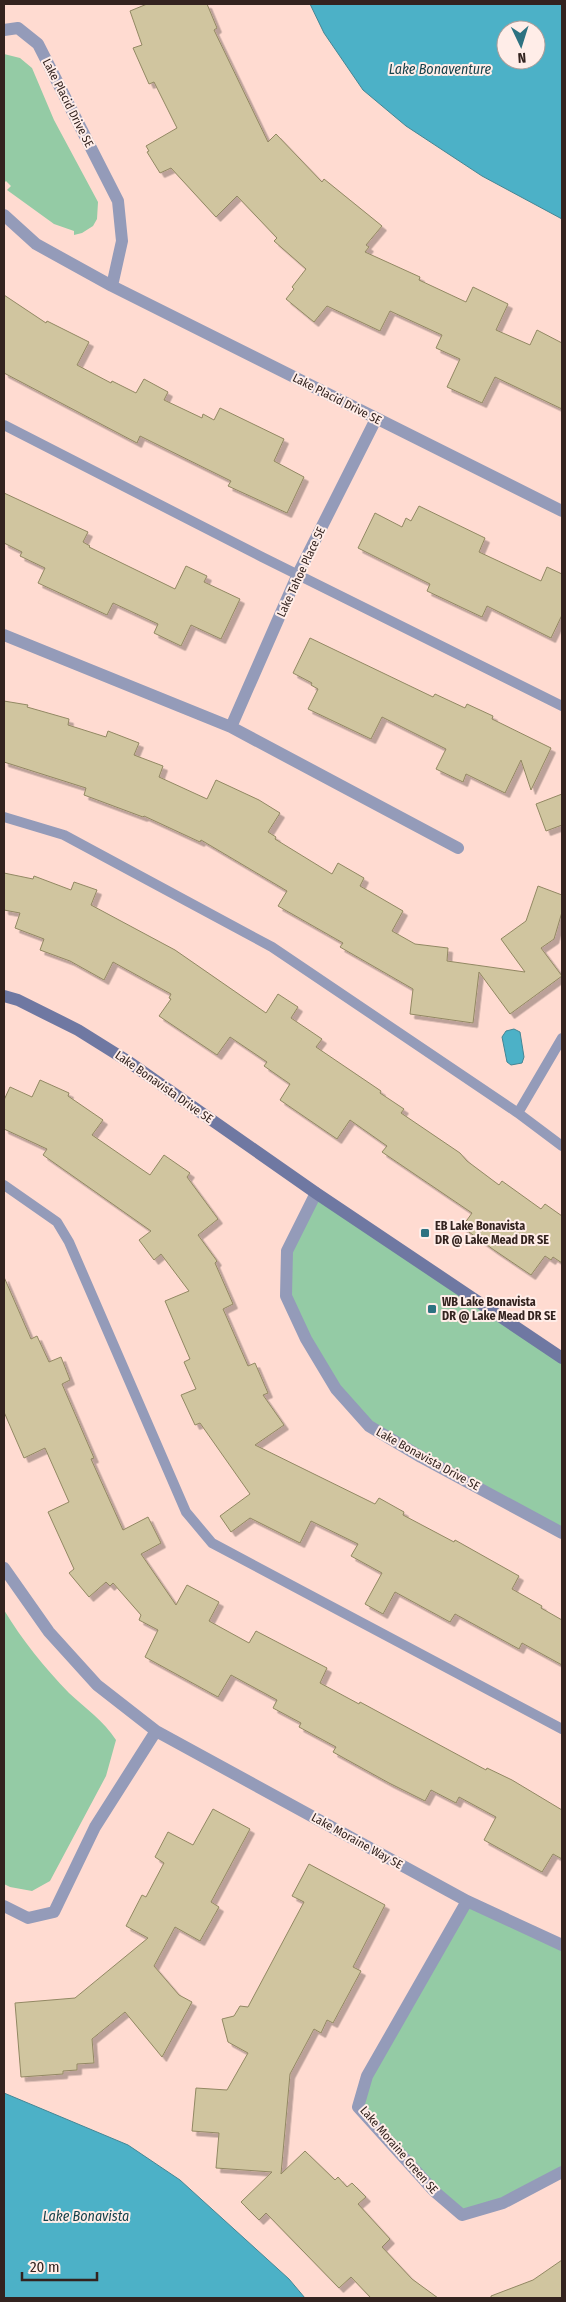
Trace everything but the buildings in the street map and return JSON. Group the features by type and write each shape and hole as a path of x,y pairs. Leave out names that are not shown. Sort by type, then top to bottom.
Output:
{"street":[{"name":"Lake Placid Drive SE","path":"4,30 18,28 38,44 118,201 122,240 112,286"},
{"name":"Lake Placid Drive SE","path":"4,215 36,244 112,286 562,511"},
{"name":"Lake Tahoe Place SE","path":"230,727 298,574 376,419"},
{"path":"4,634 230,727 458,848"},
{"name":"Lake Bonavista Drive SE","path":"4,996 18,1000 78,1030 126,1060 316,1193 562,1358"},
{"name":"Lake Bonavista Drive SE","path":"316,1193 286,1251 286,1296 306,1339 336,1389 369,1426 421,1457 562,1533"},
{"name":"Lake Moraine Way SE","path":"4,1568 49,1632 97,1685 156,1731 467,1901 562,1945"},
{"path":"4,1906 28,1918 54,1912 95,1827 156,1731"},
{"name":"Lake Moraine Green SE","path":"467,1901 367,2076 358,2107 434,2191 462,2215 503,2203 562,2172"}],"lane":[{"path":"4,425 253,553 562,706"},
{"path":"4,817 64,835 272,947 518,1113 562,1146"},
{"path":"518,1113 562,1038"},
{"path":"4,1185 57,1222 70,1242 186,1512 212,1543 562,1730"}],"green space":[{"path":"4,54 20,58 32,68 54,120 98,202 97,219 93,226 82,233 74,235 74,231 54,224 7,190 11,186 6,181 4,183"},
{"path":"316,1193 562,1358 562,1533 369,1426 336,1389 286,1296 287,1251"},
{"path":"4,1610 26,1643 51,1673 69,1693 100,1721 116,1740 106,1776 50,1881 32,1891 4,1884"},
{"path":"467,1901 562,1945 562,2172 462,2215 358,2107 367,2076"}],"water":[{"name":"Lake Bonaventure","path":"310,4 562,4 562,219 482,176 406,126 363,90 324,33"},
{"path":"514,1029 520,1032 524,1057 522,1063 511,1065 507,1062 502,1037 506,1031"},
{"name":"Lake Bonavista","path":"4,2093 128,2145 180,2180 289,2279 305,2298 4,2298"}],"place":[{"name":"EB Lake Bonavista DR @ Lake Mead DR SE","path":"425,1233"},
{"name":"WB Lake Bonavista DR @ Lake Mead DR SE","path":"432,1309"}]}
